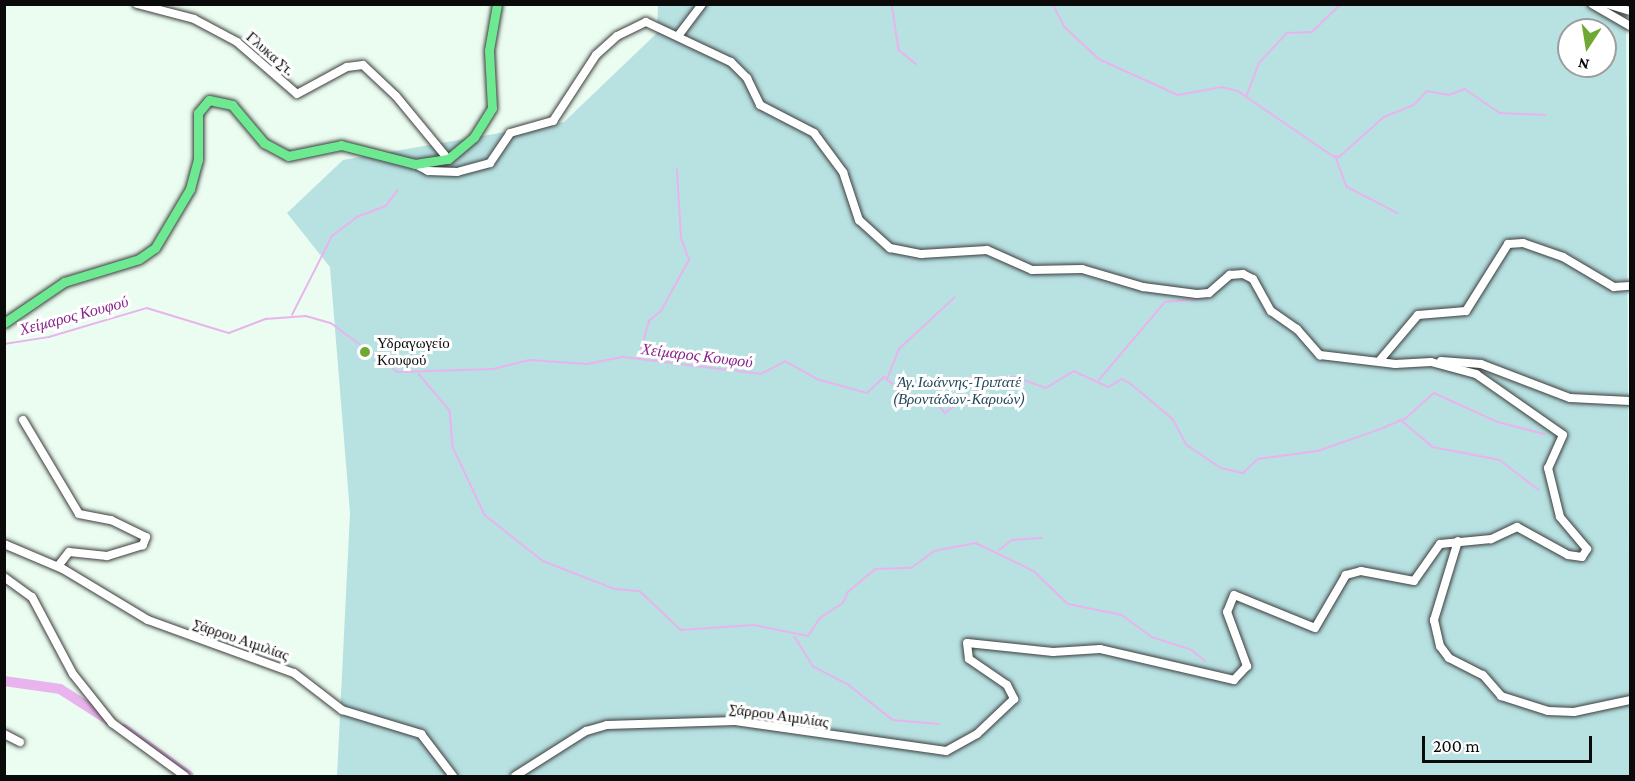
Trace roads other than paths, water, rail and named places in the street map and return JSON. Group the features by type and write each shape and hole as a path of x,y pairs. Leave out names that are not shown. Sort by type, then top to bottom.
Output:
{"main road":[{"path":"4,323 64,282 139,259 155,248 190,189 198,160 198,113 209,100 232,105 264,143 288,156 348,145 415,164 448,159 474,137 492,108 489,50 497,4"}],"street":[{"name":"Γλυκα Στ.","path":"137,4 173,8 237,42 296,93 353,64 363,65 396,96 448,159"},
{"path":"678,36 702,4"},
{"path":"1593,4 1630,26"},
{"path":"1607,4 1630,11"},
{"path":"415,164 431,171 484,166 497,156 510,133 553,121 591,62 617,36 644,22 731,62 747,78 760,105 814,133 843,172 859,220 890,248 921,254 987,250 1032,270 1082,269 1143,287 1197,294 1209,293 1226,278 1243,274 1253,279 1270,311 1297,328 1315,353 1380,360 1481,363 1569,398 1630,401"},
{"path":"1380,360 1418,315 1466,311 1508,244 1523,243 1563,257 1614,287 1630,286"},
{"path":"1431,362 1476,374 1521,410 1561,433 1564,443 1548,457 1548,468 1559,514 1587,551 1582,557 1568,555 1519,527 1494,538 1458,542 1435,615 1439,644 1449,658 1483,675 1501,696 1548,711 1574,712 1630,700"},
{"path":"23,420 79,514 111,520 147,540 100,558 69,552 58,566"},
{"name":"Σάρρου Αιμιλίας","path":"515,777 586,731 607,725 735,721 946,751 977,734 1014,699 1010,688 969,659 967,643 1042,651 1100,649 1234,680 1246,666 1227,612 1230,597 1257,600 1316,627 1346,575 1360,571 1414,581 1434,548 1458,542"},
{"name":"Σάρρου Αιμιλίας","path":"4,544 58,566 148,620 294,673 342,710 425,735 453,777"},
{"path":"4,577 32,597 73,674 112,723 185,777"},
{"path":"4,734 20,742"}],"waterway":[{"path":"892,4 899,50 916,64"},
{"path":"1053,4 1064,26 1099,59 1178,95 1222,87 1238,91 1333,156 1339,157 1384,117 1414,105 1427,91 1449,95 1465,89 1500,113 1545,115"},
{"path":"1246,97 1259,63 1287,33 1312,32 1341,4"},
{"path":"1336,157 1347,187 1398,213"},
{"path":"638,360 649,321 661,311 689,260 681,238 677,170"},
{"path":"292,315 332,236 357,217 386,206 397,191"},
{"path":"887,379 899,349 955,297"},
{"path":"1099,380 1165,302 1198,299"},
{"name":"Χείμαρος Κουφού","path":"4,344 49,337 147,308 229,333 266,319 306,316 331,323 398,372 493,369 530,360 587,364 623,357 761,374 785,361 817,379 867,393 884,377 904,393 937,403 945,413 995,378 1016,377 1046,388 1074,371 1109,387 1122,379 1130,383 1173,419 1187,445 1221,468 1243,473 1258,459 1318,451 1378,430 1406,418 1434,393 1498,422 1544,434"},
{"path":"419,374 450,411 453,447 485,515 543,561 615,589 640,591 681,630 754,625 808,636 820,618 843,603 848,592 875,569 911,568 934,551 976,543 1034,571 1068,604 1122,615 1152,637 1192,650 1205,661"},
{"path":"1401,420 1433,447 1500,460 1539,490"},
{"path":"999,550 1012,540 1042,538"},
{"path":"795,637 814,667 849,685 893,720 939,724"},
{"path":"4,681 60,689 110,721"},
{"path":"124,729 189,776"}],"place":[{"name":"Υδραγωγείο Κουφού","path":"365,352"}],"park label":[{"name":"Άγ. Ιωάννης-Τριπατέ (Βροντάδων-Καρυών)","path":"959,390"}]}
